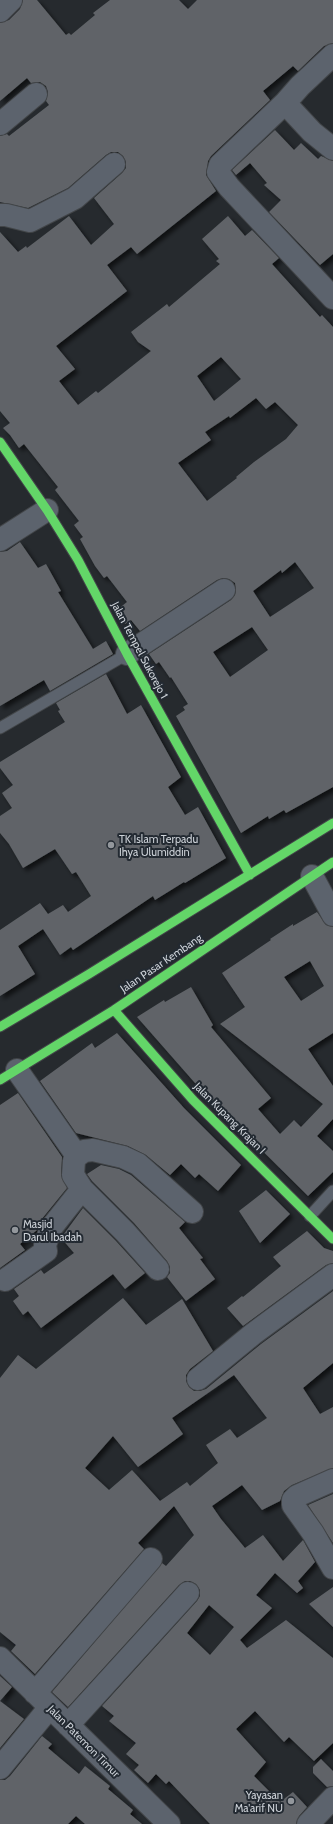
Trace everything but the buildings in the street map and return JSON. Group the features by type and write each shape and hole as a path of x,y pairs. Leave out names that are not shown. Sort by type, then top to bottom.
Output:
{"main road":[{"name":"Jalan Tempel Sukorejo 1","path":"0,442 47,510 78,560 127,654 250,875"},
{"path":"0,1027 333,823"},
{"name":"Jalan Pasar Kembang","path":"8,1075 114,1010 333,862"},
{"name":"Jalan Kupang Krajan I","path":"114,1010 193,1100 333,1239"}],"street":[{"path":"0,11 11,0"},
{"path":"333,55 220,165 218,172 229,187 333,298"},
{"path":"0,124 36,94"},
{"path":"285,103 312,132 333,149"},
{"path":"0,215 30,221 75,198 114,164"},
{"path":"0,540 47,510"},
{"path":"127,654 224,590"},
{"path":"312,876 333,915"},
{"path":"8,1075 77,1156"},
{"path":"158,1269 125,1232 82,1189 73,1175 74,1161 77,1156 84,1151 92,1150 123,1157 138,1164 192,1212"},
{"path":"5,1280 46,1251 45,1245 51,1228 82,1189"},
{"path":"198,1379 253,1334 333,1275"},
{"path":"333,1480 297,1496 293,1500 293,1505 313,1533 333,1568"},
{"path":"0,1768 42,1700 151,1559"},
{"path":"68,1725 188,1593"},
{"name":"Jalan Patemon Timur","path":"0,1658 165,1823"},
{"path":"308,1824 333,1798"}],"lane":[{"path":"0,728 127,654"},
{"path":"310,1216 333,1191"}],"traffic: fast":[{"path":"0,442 47,510 78,560 127,654 250,875"},
{"path":"0,1027 89,974 333,823"},
{"path":"0,1080 114,1010 333,862"},
{"path":"114,1010 193,1100 333,1239"}],"place":[{"name":"TK Islam Terpadu Ihya Ulumiddin","path":"111,845"},
{"name":"Masjid Darul Ibadah","path":"15,1230"},
{"name":"Yayasan Ma'arif NU","path":"291,1801"}]}
